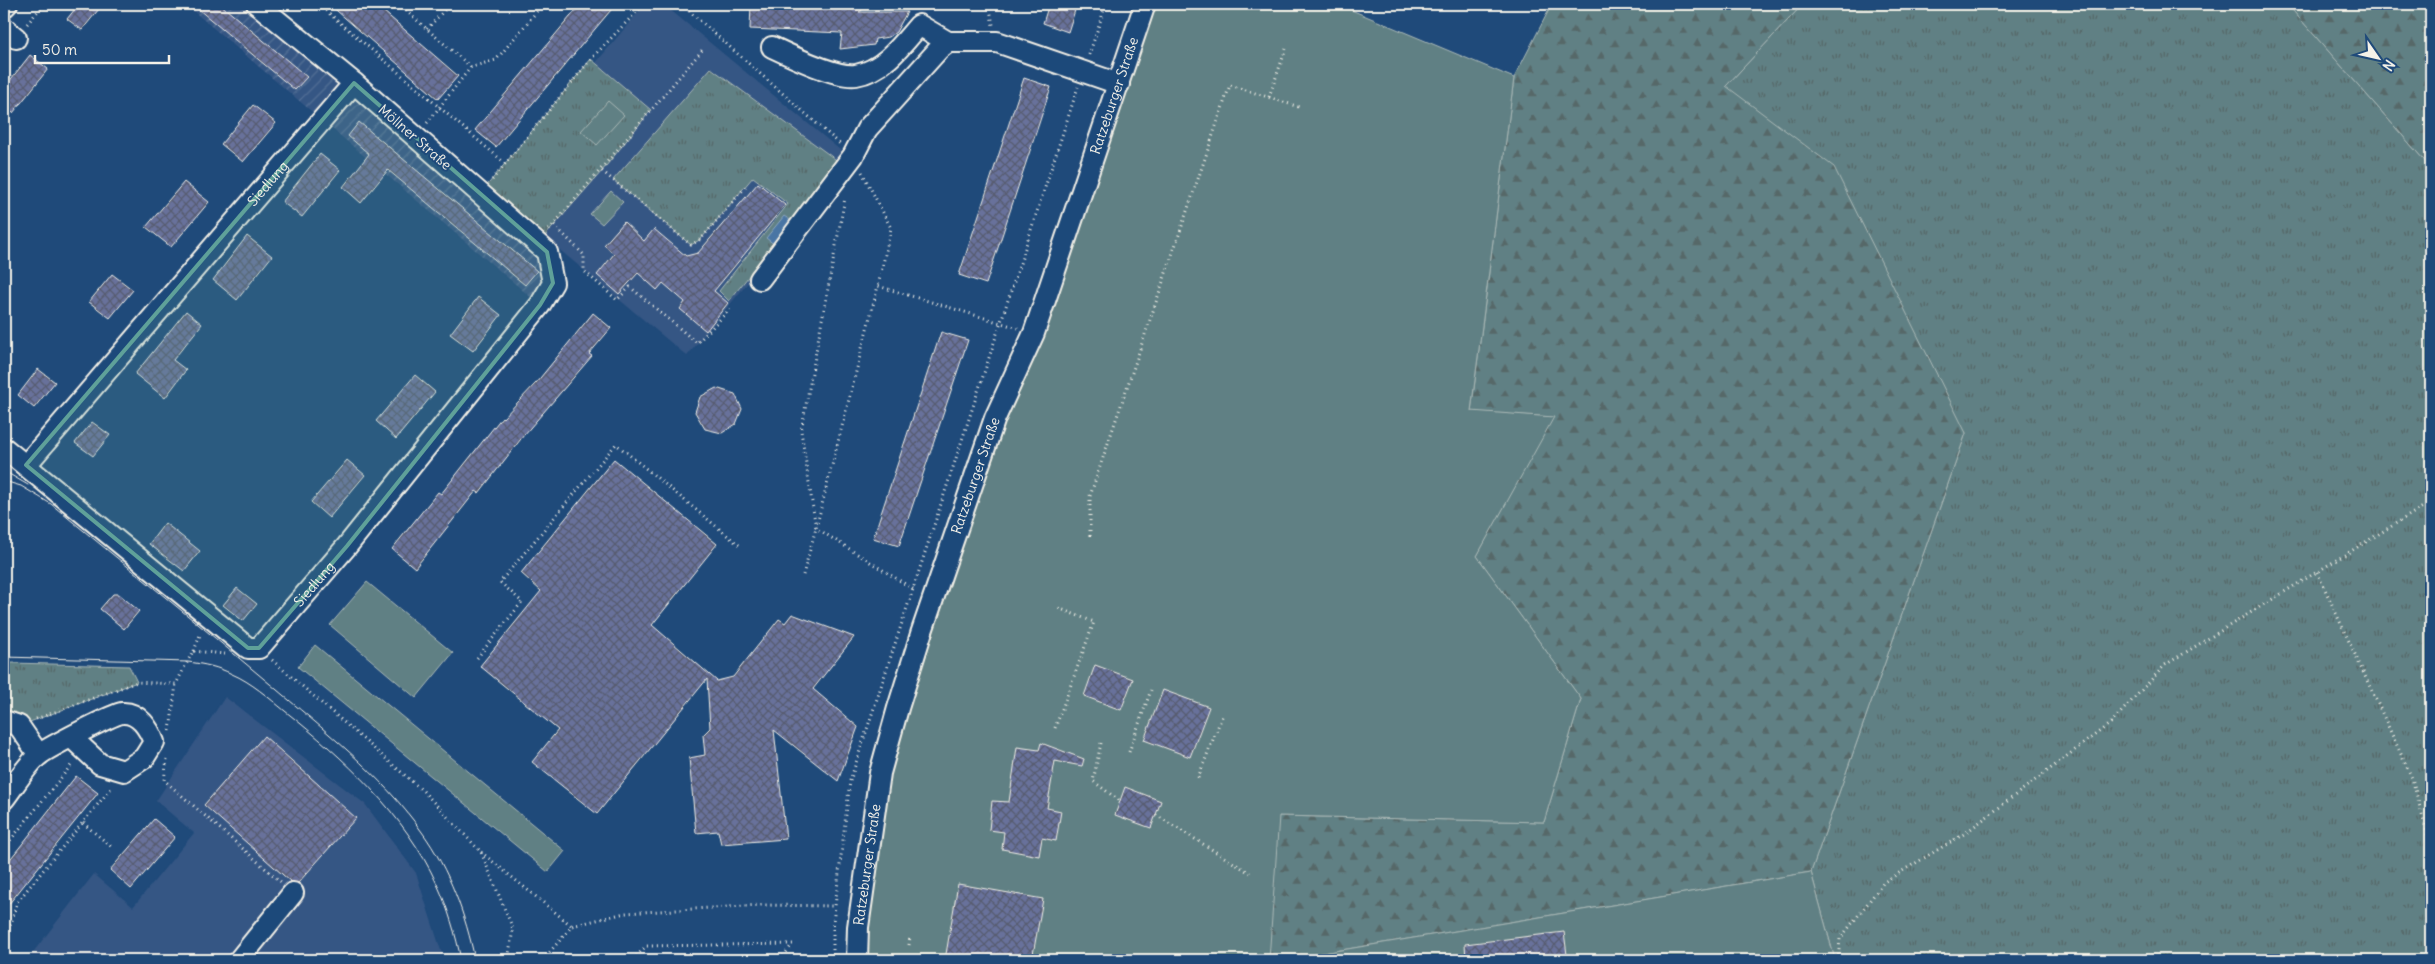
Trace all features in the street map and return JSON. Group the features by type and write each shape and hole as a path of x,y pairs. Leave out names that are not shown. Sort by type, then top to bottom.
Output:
{"street":[{"path":"4,7 7,4"},
{"name":"Möllner Straße","path":"256,4 354,83 547,252 553,283"},
{"name":"Ratzeburger Straße","path":"858,960 858,927 880,773 898,708 921,634 995,418 1034,333 1145,4"},
{"path":"772,47 819,68 855,76 877,67 897,52 919,25 948,42 997,42 1119,84"},
{"path":"760,279 853,156 867,129 939,49 948,42"},
{"name":"Siedlung","path":"26,465 354,83"},
{"name":"Siedlung","path":"259,648 366,523 540,305 553,283"},
{"path":"4,448 248,648 259,648"},
{"path":"4,798 39,755 78,744 123,713 137,718 149,729 154,742 144,758 124,772 100,764 78,744"},
{"path":"12,723 39,755"},
{"path":"239,960 293,893"}],"path":[{"path":"318,4 506,164"},
{"path":"398,4 471,67"},
{"path":"428,29 450,4"},
{"path":"416,137 471,67 496,60 544,4"},
{"path":"480,194 591,59 644,4"},
{"path":"681,4 853,156 891,228 878,286 803,575"},
{"path":"1269,97 1287,46"},
{"path":"538,244 602,171 704,48"},
{"path":"1090,536 1090,496 1230,85 1299,107"},
{"path":"602,171 691,245 701,239 748,184"},
{"path":"846,194 801,431 816,528 914,589"},
{"path":"554,225 584,255 584,271 617,300 630,287 696,343 730,309"},
{"path":"878,286 1034,333"},
{"path":"477,658 522,602 500,582 616,444 738,545"},
{"path":"1838,960 1840,939 1884,882 1964,834 2112,722 2165,665 2431,502"},
{"path":"2317,572 2412,778 2427,833 2431,860"},
{"path":"1055,728 1094,622 1058,608"},
{"path":"170,732 176,684 194,651 200,635"},
{"path":"259,648 424,791 481,852 572,926"},
{"path":"194,651 230,655"},
{"path":"12,723 137,682 176,684"},
{"path":"1130,752 1152,690"},
{"path":"1198,778 1223,714"},
{"path":"1101,743 1094,781 1120,801"},
{"path":"4,848 78,744"},
{"path":"168,752 164,780 293,893"},
{"path":"4,933 11,924 17,902 124,772"},
{"path":"1156,815 1250,873"},
{"path":"83,823 113,848"},
{"path":"245,850 250,845"},
{"path":"481,852 513,929 508,960"},
{"path":"542,960 572,926 625,913 762,905 835,906"},
{"path":"910,936 910,945"},
{"path":"633,960 646,946 792,944 780,960"}],"highlighted area":[{"path":"354,83 547,252 553,283 540,305 347,546 259,648 248,648 26,465"}],"shaded area":[{"path":"185,4 257,4 547,252 540,305"},
{"path":"645,4 663,4 851,159 687,356 489,191"},
{"path":"784,216 793,222 775,245 766,238"},
{"path":"225,697 365,804 416,873 444,960 27,960 94,874 133,907 194,833 156,801"}],"green space":[{"path":"1145,4 1337,4 1514,78 1471,411 1554,417 1477,556 1581,699 1544,822 1279,816 1269,960 857,960 880,773"},
{"path":"1552,4 1803,4 1726,86 1834,167 1966,433 1811,872 1281,960 1210,960 1279,816 1544,822 1581,699 1477,556 1553,417 1471,412 1514,78"},
{"path":"1803,4 2287,4 2431,168 2431,960 1835,960 1811,872 1966,433 1726,86"},
{"path":"2287,4 2431,4 2431,168"},
{"path":"591,59 651,110 602,171 538,244 480,194"},
{"path":"711,68 839,162 729,301 719,291 788,204 753,177 701,239 691,245 613,180"},
{"path":"608,101 624,115 597,145 581,131"},
{"path":"611,191 623,202 602,224 590,214"},
{"path":"367,582 453,653 416,698 330,625"},
{"path":"315,645 565,851 548,872 298,667"},
{"path":"4,657 11,663 129,666 137,682 19,726 4,721"},
{"path":"1811,872 1835,960 1281,960"}],"building":[{"path":"79,4 103,4 82,30 67,19"},
{"path":"192,4 220,4 307,77 295,90"},
{"path":"329,4 375,4 458,76 438,99"},
{"path":"581,4 616,4 496,147 475,130"},
{"path":"751,4 870,4 859,12 907,12 896,32 889,37 875,39 874,45 840,49 842,33 750,29"},
{"path":"1049,4 1077,4 1068,32 1043,23"},
{"path":"30,55 48,69 13,113 4,106 4,88"},
{"path":"1024,78 1051,87 986,284 959,275"},
{"path":"253,105 276,123 243,162 221,144"},
{"path":"359,122 537,271 525,285 388,170 361,203 343,187 369,154 348,136"},
{"path":"320,154 340,170 302,217 282,202"},
{"path":"184,182 209,202 171,247 146,227"},
{"path":"758,183 785,205 714,291 728,303 706,331 680,309 685,302 663,283 657,290 638,273 619,294 597,275 614,254 604,245 624,222 644,241 654,229 686,256 698,253"},
{"path":"247,236 272,256 237,300 213,280"},
{"path":"112,274 133,290 110,318 89,302"},
{"path":"478,297 501,315 473,351 450,334"},
{"path":"186,311 202,324 173,360 186,370 165,398 135,374"},
{"path":"593,313 611,328 589,354 592,356 524,435 479,493 476,491 415,568 392,549 438,492 441,494 502,417 536,383"},
{"path":"941,332 968,340 899,546 873,538"},
{"path":"38,369 55,382 34,408 18,395"},
{"path":"415,375 435,392 396,439 376,421"},
{"path":"716,388 735,394 742,409 736,424 722,433 705,429 695,412 700,397"},
{"path":"92,422 110,435 93,456 75,443"},
{"path":"614,459 717,544 652,625 717,681 733,677 779,619 785,623 792,614 854,637 813,689 858,727 838,781 774,730 786,839 721,844 718,831 696,833 689,758 705,755 703,735 710,728 707,679 597,814 532,762 558,730 480,666 541,591 521,573"},
{"path":"347,460 365,475 329,518 311,502"},
{"path":"165,523 200,551 184,571 149,544"},
{"path":"237,588 257,604 243,621 223,605"},
{"path":"113,594 119,594 139,611 124,629 100,609"},
{"path":"1095,665 1133,679 1121,710 1084,696"},
{"path":"1163,690 1209,707 1190,757 1144,740"},
{"path":"264,736 356,818 298,883 291,882 204,805"},
{"path":"1041,743 1084,759 1082,766 1055,761 1047,808 1061,811 1056,841 1042,838 1039,856 1002,849 1004,832 989,830 992,801 1009,802 1017,747 1039,750"},
{"path":"76,776 98,793 4,910 4,867"},
{"path":"1125,787 1161,801 1151,828 1115,815"},
{"path":"154,819 175,837 131,889 110,870"},
{"path":"958,884 1043,899 1032,960 945,960"},
{"path":"1564,932 1567,955 1519,960 1466,960 1465,944"}],"tram line":[{"path":"4,471 28,485"},
{"path":"4,481 21,486 51,504 243,661 331,736 389,791 422,832 440,861 455,893 467,927 475,960"},
{"path":"4,657 188,662 221,669 253,686 307,729 351,768 408,834 424,858 441,893 457,941 461,960"}]}
